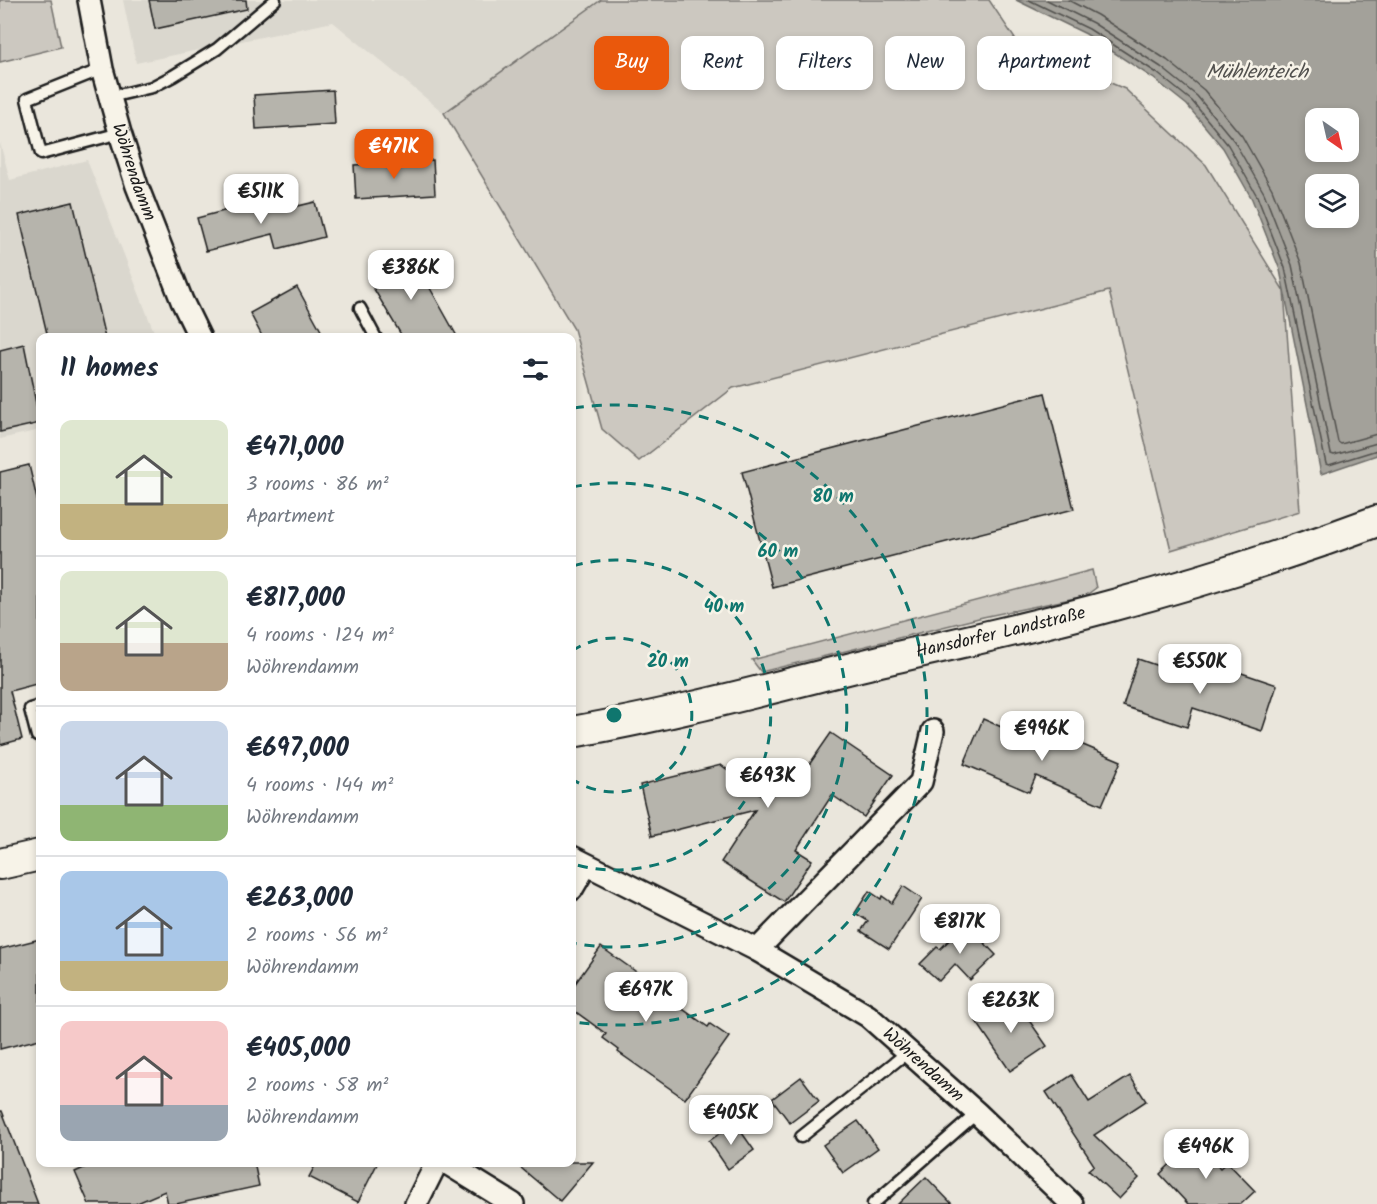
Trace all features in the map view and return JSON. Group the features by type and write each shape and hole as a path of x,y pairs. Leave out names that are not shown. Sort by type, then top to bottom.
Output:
{"main road":[{"name":"Hansdorfer Landstraße","path":"576,731 617,724 1109,607 1219,575 1377,521"},
{"name":"Hansdorfer Landstraße","path":"576,742 617,724"},
{"path":"0,864 36,856"}],"street":[{"name":"Wöhrendamm","path":"89,0 102,69 137,186 182,301 198,333"},
{"path":"757,950 921,782 933,731"},
{"name":"Wöhrendamm","path":"579,861 757,950 868,1016 977,1113 1072,1204"},
{"path":"416,1204 434,1167"},
{"path":"453,1167 513,1204"}],"lane":[{"path":"110,97 152,87 218,49 275,0"},
{"path":"102,69 27,99 41,154 120,133"},
{"path":"360,308 373,333"},
{"path":"36,707 30,709 36,732"},
{"path":"801,1137 909,1051"},
{"path":"873,1204 977,1113"}],"shaded area":[{"path":"0,0 51,0 61,47 0,62"},
{"path":"123,0 601,0 444,113 333,22 136,63"},
{"path":"601,0 989,0 1013,36 977,36 977,90 1112,90 1112,84 1125,89 1206,165 1284,291 1300,511 1171,550 1109,291 733,388 639,461 602,429 574,329 444,113"},
{"path":"0,143 10,180 87,160 154,333 36,333 36,431 0,439"},
{"path":"1092,570 1096,588 1085,596 983,617 761,672 752,660"}],"water":[{"name":"Mühlenteich","path":"1016,0 1377,0 1377,455 1321,474 1280,270 1252,199 1223,148 1187,105 1153,78 1112,51 1112,36 1089,36"}],"building":[{"path":"149,0 246,0 247,9 155,29"},
{"path":"333,90 335,124 256,129 254,95"},
{"path":"433,160 435,194 356,199 354,165"},
{"path":"273,198 277,211 315,202 324,237 277,249 273,234 206,251 197,218"},
{"path":"73,202 104,333 47,333 19,215"},
{"path":"410,253 455,333 400,333 368,279"},
{"path":"297,287 322,333 260,333 250,313"},
{"path":"24,344 36,403 36,424 0,432 0,350"},
{"path":"1045,393 1074,509 772,587 742,472"},
{"path":"29,465 36,495 36,684 10,691 22,739 0,745 0,472"},
{"path":"1138,659 1202,681 1209,662 1277,685 1262,731 1193,708 1187,727 1123,706"},
{"path":"983,719 1050,748 1057,734 1121,761 1102,805 1036,776 1029,792 964,764"},
{"path":"831,733 893,775 864,817 832,795 796,850 812,860 784,902 721,862 755,810 652,836 640,785 721,765 763,796 783,763 802,775"},
{"path":"903,886 922,899 889,949 861,931 868,921 855,913 869,891 892,903"},
{"path":"966,924 996,955 970,980 955,964 939,981 920,964 937,947 940,949"},
{"path":"36,940 36,1040 0,1049 0,949"},
{"path":"601,947 645,978 662,976 663,995 708,1027 710,1024 729,1037 685,1099 618,1052 619,1050 603,1038 606,1034 576,1012 576,982"},
{"path":"1012,996 1047,1046 1010,1071 976,1021"},
{"path":"1072,1075 1089,1102 1130,1076 1146,1101 1094,1135 1139,1178 1119,1199 1088,1170 1094,1165 1046,1092"},
{"path":"801,1077 819,1101 790,1123 772,1099"},
{"path":"0,1111 2,1111 38,1204 0,1204"},
{"path":"858,1121 878,1148 843,1173 823,1145"},
{"path":"735,1123 754,1150 728,1169 709,1141"},
{"path":"1194,1141 1220,1168 1227,1162 1255,1191 1241,1204 1188,1204 1160,1174"},
{"path":"576,1162 593,1162 560,1201 520,1167 576,1167"},
{"path":"86,1167 255,1167 259,1186 176,1204 168,1204 165,1191 135,1204 89,1204 75,1172"},
{"path":"314,1167 376,1167 358,1202 309,1177"},
{"path":"926,1177 952,1204 898,1204"}]}
